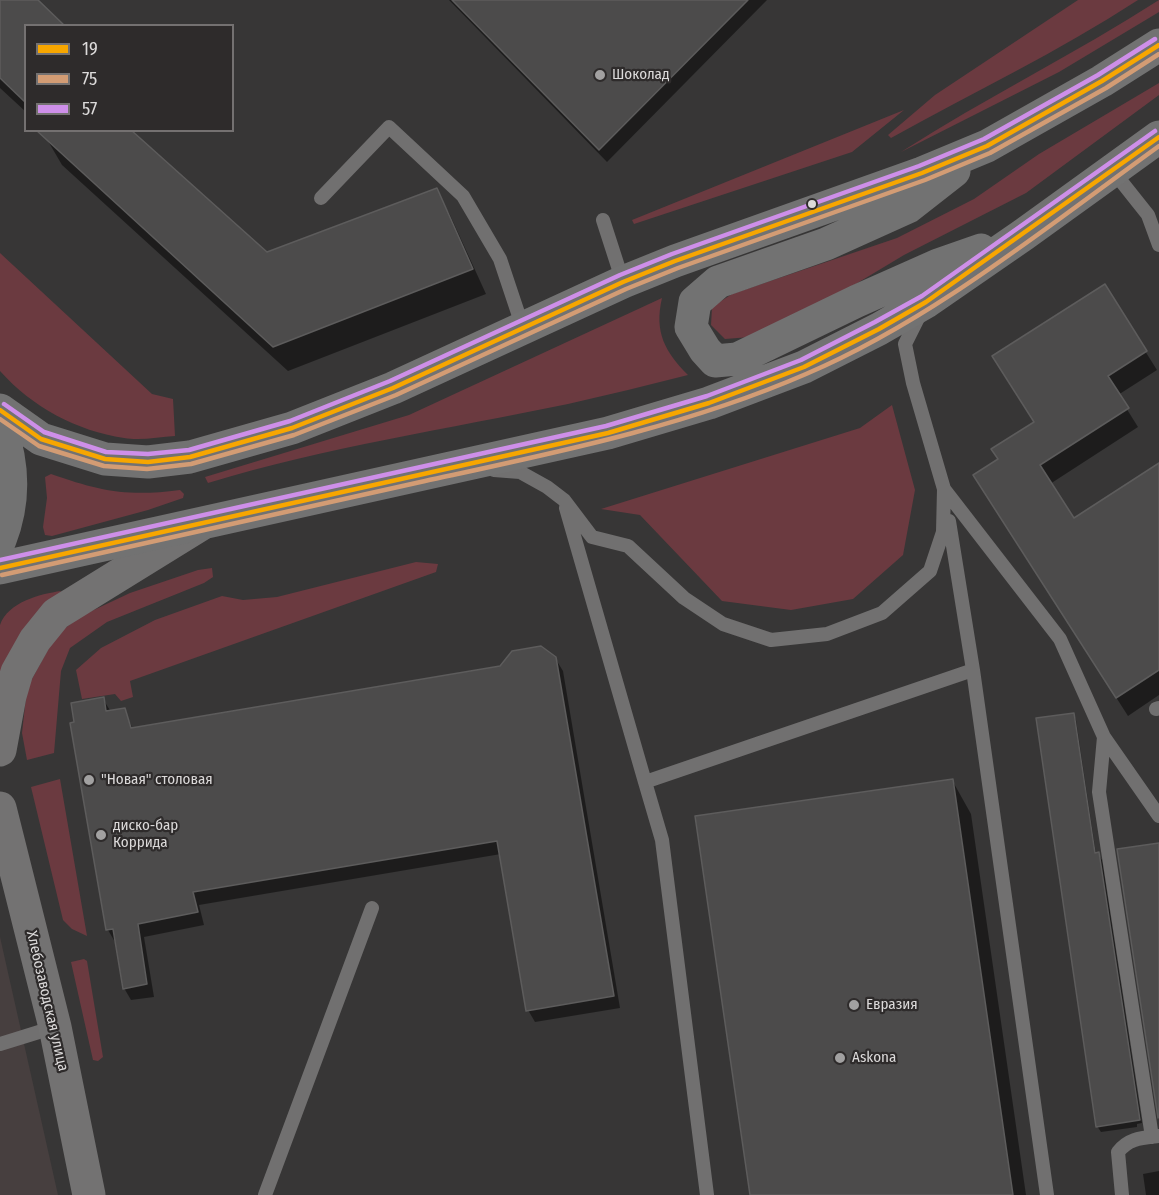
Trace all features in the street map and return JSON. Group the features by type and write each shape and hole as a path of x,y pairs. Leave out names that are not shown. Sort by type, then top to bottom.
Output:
{"main road":[{"path":"0,410 41,439 105,459 148,462 190,457 292,428 393,388 623,282 685,257 922,173 987,146 1102,81 1159,45"},
{"path":"0,568 458,468 608,433 709,404 804,367 926,302 1159,137"},
{"path":"987,146 908,207 826,244 718,282 695,302 692,327 705,350 715,360 737,359 938,265 1023,235"},
{"path":"0,426 8,446 12,499 0,540"},
{"path":"0,750 17,672 35,640 56,614 205,522"},
{"name":"Хлебозаводская улица","path":"0,808 4,843 56,1027 89,1195"}],"lane":[{"path":"321,198 389,127 462,196 500,259 524,327"},
{"path":"1113,171 1148,215 1159,245"},
{"path":"603,220 623,282"},
{"path":"926,302 905,344 920,409 944,489 973,670 1047,1195"},
{"path":"458,468 520,472 564,500 592,537 628,546 684,598 723,624 771,640 827,634 882,613 930,572 943,532 944,489"},
{"path":"944,489 1060,639 1104,737 1159,816"},
{"path":"564,500 662,840 707,1195"},
{"path":"645,782 973,670"},
{"path":"1104,737 1099,792 1156,1136 1136,1139 1124,1144 1118,1152 1122,1195"},
{"path":"265,1195 372,908"},
{"path":"0,1044 56,1027"}],"shaded area":[{"path":"1078,0 1138,0 1016,71 891,138 888,135 935,95"},
{"path":"1159,0 1159,12 1059,72 901,152 1095,39"},
{"path":"1159,83 1159,95 1026,193 904,255 839,294 750,337 725,339 711,325 712,307 732,294 897,238 974,199 1039,154"},
{"path":"904,110 852,152 634,224 632,220"},
{"path":"0,253 152,394 173,399 175,436 130,439 89,430 41,406 26,396 0,371"},
{"path":"662,298 659,321 663,341 673,358 688,375 568,404 297,459 208,483 205,477 409,415"},
{"path":"892,405 915,490 903,555 853,599 791,610 722,601 640,515 601,509 860,428"},
{"path":"51,474 84,485 114,491 144,493 180,490 184,494 183,498 148,510 52,536 45,535 43,527 47,498 45,477"},
{"path":"416,562 438,564 436,572 130,681 133,697 121,701 115,694 82,699 76,670 101,648 155,620 222,596 243,600 277,597"},
{"path":"212,568 213,577 204,583 107,622 70,648 61,671 54,753 27,760 22,733 27,688 56,635 81,616 130,593 198,570"},
{"path":"61,591 0,687 0,625 4,617 10,610 26,600"},
{"path":"60,779 87,936 72,929 63,920 31,787"},
{"path":"0,937 58,1195 0,1195"},
{"path":"84,959 87,961 103,1057 98,1061 93,1060 71,962"}],"building":[{"path":"0,0 38,0 63,24 24,24 24,101 0,78"},
{"name":"Шоколад","path":"452,0 748,0 599,150"},
{"path":"38,132 133,132 267,252 437,188 473,269 273,347"},
{"path":"1105,284 1147,351 1108,376 1129,408 1040,465 1074,518 1159,463 1159,670 1116,698 973,475 998,459 991,449 1034,422 992,356"},
{"path":"541,646 556,657 614,996 526,1011 497,841 193,892 198,912 138,924 147,984 123,989 113,929 106,930 70,723 74,722 71,703 104,697 106,711 125,708 131,728 500,666 512,651"},
{"path":"1074,713 1095,853 1099,852 1140,1120 1096,1127 1036,718"},
{"name":"Евразия","path":"953,779 1013,1195 750,1195 695,816"},
{"path":"1159,843 1159,1117 1158,1118 1117,849"}],"transit line":[{"name":"57","path":"4,404 44,432 106,452 148,454 189,450 290,421 390,381 620,275 672,254 919,166 984,139 1098,75 1155,39"},
{"name":"19","path":"0,410 41,439 105,459 148,462 190,457 292,428 393,388 623,282 675,261 922,173 987,146 1102,81 1159,45"},
{"name":"75","path":"0,419 39,446 104,466 147,469 191,464 294,435 396,395 626,289 678,268 925,180 990,153 1106,88 1159,54"},
{"name":"57","path":"0,560 606,426 707,396 801,360 922,296 1155,131"},
{"name":"19","path":"0,568 608,433 709,403 804,367 926,302 1159,137"},
{"name":"75","path":"2,575 570,449 666,424 760,393 853,352 943,300 1159,146"}],"place":[{"name":"Шоколад","path":"600,75"},
{"name":"\"Новая\" столовая","path":"89,780"},
{"name":"диско-бар Коррида","path":"101,835"},
{"name":"Евразия","path":"854,1005"},
{"name":"Askona","path":"840,1058"}]}
